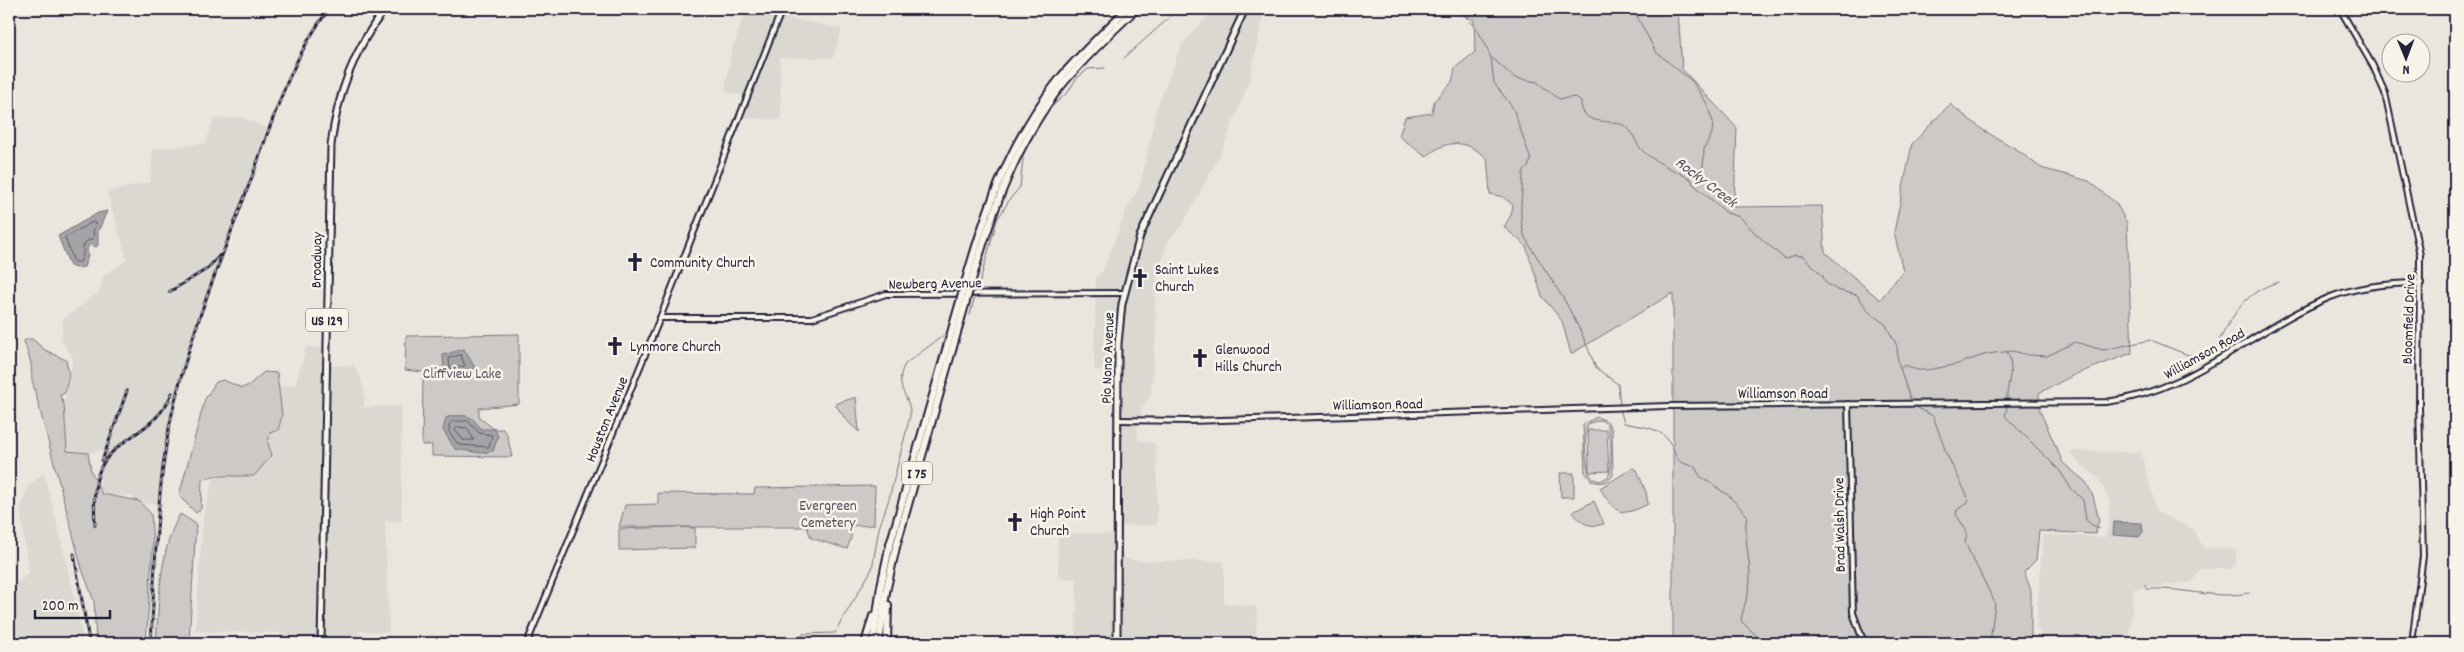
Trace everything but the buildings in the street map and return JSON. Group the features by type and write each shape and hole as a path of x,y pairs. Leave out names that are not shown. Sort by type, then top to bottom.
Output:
{"highway":[{"name":"I 75","path":"879,643 886,592 896,547 989,205 1021,136 1060,78 1127,9"},
{"name":"I 75","path":"968,283 992,212 1024,143 1045,109 1073,72 1136,9"},
{"name":"I 75","path":"873,643 881,586 897,519 962,305"},
{"path":"887,643 886,616 896,547"},
{"path":"865,643 881,586"}],"main road":[{"name":"Broadway","path":"321,643 331,145 338,103 346,79 362,45 385,9"},
{"name":"Pio Nono Avenue","path":"1117,643 1118,344 1124,293 1142,231 1245,9"}],"street":[{"name":"Houston Avenue","path":"527,643 660,318 782,9"},
{"name":"Bloomfield Drive","path":"2340,9 2373,66 2384,93 2418,240 2421,282 2418,407 2423,556 2412,643"},
{"name":"Williamson Road","path":"1118,420 1189,421 1623,407 2088,403 2131,398 2159,390 2187,378 2328,298 2370,286 2421,282"},
{"name":"Newberg Avenue","path":"660,318 812,318 886,294 1124,293"},
{"name":"Brad Walsh Drive","path":"1848,404 1853,613 1864,643"}],"shaded area":[{"path":"749,9 785,9 783,17 842,29 833,58 780,58 781,120 743,118 744,96 725,92 731,53 746,11"},
{"path":"1203,9 1265,9 1250,78 1236,115 1219,157 1184,222 1167,243 1155,290 1156,328 1151,396 1142,408 1137,428 1138,440 1155,443 1157,525 1121,526 1123,375 1094,370 1096,277 1102,272 1129,204 1140,186 1157,107 1181,46 1210,13"},
{"path":"241,117 268,128 187,352 172,406 160,503 135,504 134,496 99,495 102,450 88,453 67,451 64,405 73,358 61,340 63,319 99,292 104,275 127,260 107,192 150,182 153,149 206,143 213,119"},
{"path":"306,347 323,348 322,365 354,366 361,379 365,397 363,407 401,406 402,521 385,521 389,632 359,631 358,643 280,643 280,633 195,631 203,518 214,476 254,476 272,455 268,442 270,433 282,416 278,386 295,385"},
{"path":"2069,451 2141,452 2157,512 2193,529 2204,548 2236,550 2236,564 2231,569 2201,569 2192,582 2134,589 2129,643 2044,643 2036,625 2043,535 2105,537 2109,524 2109,501 2104,489 2097,477 2082,466"},
{"path":"44,473 84,643 9,643 9,589 29,573 20,509 29,485"},
{"path":"1058,533 1115,534 1124,558 1140,561 1224,561 1224,603 1257,607 1256,643 1023,643 1023,637 1076,635 1077,579 1058,578"}],"green space":[{"path":"1451,9 1678,9 1682,69 1737,128 1734,207 1822,206 1825,252 1880,300 1903,271 1894,232 1912,144 1950,104 1983,130 2016,149 2041,168 2089,181 2116,203 2127,223 2132,353 2076,374 2039,393 2040,411 2063,463 2086,482 2093,496 2099,520 2095,534 2039,531 2036,560 2024,572 2031,590 2031,643 1673,643 1673,293 1571,354 1562,321 1542,296 1526,246 1504,227 1511,215 1513,205 1503,197 1490,194 1487,158 1472,148 1457,144 1449,144 1426,157 1399,136 1405,117 1432,113 1434,101 1452,82 1455,68 1475,52 1474,20"},
{"name":"Cliffview Lake","path":"519,334 519,404 479,408 479,417 494,429 503,429 507,434 512,457 432,456 432,445 422,445 423,372 405,370 406,336"},
{"path":"32,339 45,350 66,360 69,375 65,393 60,395 64,405 67,451 88,453 91,471 102,494 139,501 151,514 153,543 146,643 96,643 94,601 82,569 32,380 31,363 24,341"},
{"path":"264,372 277,373 282,416 278,430 270,433 268,443 272,455 254,476 214,476 202,480 201,509 196,513 179,496 205,399 216,382 223,380 242,388 249,385"},
{"path":"856,397 859,432 846,420 835,404"},
{"path":"1597,417 1607,421 1612,430 1613,475 1607,481 1601,483 1592,481 1585,472 1583,424","holes":["1601,420 1609,429 1611,459 1608,477 1600,481 1593,479 1588,469 1586,435 1589,423"]},
{"path":"1588,430 1607,430 1609,471 1589,472"},
{"path":"1633,468 1637,470 1646,492 1648,504 1631,511 1620,511 1610,503 1600,488"},
{"path":"1560,473 1574,473 1574,497 1561,497"},
{"name":"Evergreen Cemetery","path":"875,486 874,525 851,526 851,538 847,549 811,538 807,527 619,527 625,505 658,504 658,493 754,494 755,488"},
{"path":"1594,501 1604,524 1586,524 1579,520 1573,512"},
{"path":"180,514 196,524 189,643 156,643 159,593 164,560 173,528"},
{"path":"695,528 695,548 619,550 619,529"}],"water":[{"path":"107,211 98,232 98,245 96,247 90,244 87,249 88,256 84,267 76,268 70,266 58,236 98,213"},
{"path":"464,349 475,368 449,375 444,370 443,355"},
{"path":"451,416 469,417 481,429 495,429 498,437 493,451 481,453 455,449 443,430 446,418"},
{"path":"2114,522 2142,523 2143,532 2139,537 2113,535"}],"waterway":[{"path":"1124,58 1170,17 1175,9"},
{"path":"1458,9 1475,26 1485,43 1491,58 1494,83 1513,108 1531,160 1523,172 1521,221 1525,238 1565,301 1582,334 1596,368 1618,384 1620,405"},
{"path":"1633,9 1656,52 1692,81 1706,102 1713,122 1712,133 1704,149 1703,167 1692,173 1690,178"},
{"path":"2439,9 2455,16"},
{"name":"Rocky Creek","path":"1492,58 1515,78 1537,82 1559,99 1576,97 1581,102 1582,110 1591,118 1627,127 1645,153 1691,179 1693,184 1727,213 1740,217 1758,236 1785,259 1795,255 1803,256 1822,275 1826,283 1837,290 1857,295 1869,312 1886,325 1897,346 1898,362 1911,402"},
{"path":"1033,134 1047,111 1068,92 1076,79 1088,69 1105,68"},
{"path":"977,292 997,220 1020,187 1024,150"},
{"path":"2153,341 2188,355 2213,355 2227,327 2244,302 2259,290 2279,282"},
{"path":"970,315 975,296"},
{"path":"838,627 872,569 879,528 889,499 910,416 910,409 901,386 902,372 905,364 944,335"},
{"path":"1901,368 1905,365 1917,370 1927,370 1954,365 1987,354 2012,351 2029,355 2047,356 2075,342 2103,350 2151,340"},
{"path":"2007,352 2011,363 2007,400"},
{"name":"Rocky Creek","path":"1914,406 1933,416 1947,455 1967,495 1968,502 1957,510 1956,514 1967,532 1965,543 1995,603 1990,643"},
{"path":"2007,407 2005,416 2060,471 2070,487 2083,500 2086,520 2100,528"},
{"path":"1620,409 1624,423 1648,428 1664,435 1672,445 1678,460 1694,466 1701,477 1728,495 1747,515 1746,531 1750,584 1741,621 1758,637 1759,643"},
{"path":"2145,585 2147,589 2216,595 2249,593"},
{"path":"801,643 800,638 803,634 835,633 836,631"}],"railway":[{"path":"151,643 161,481 176,396 205,301 284,90 304,48 329,9"},
{"path":"169,292 207,269 220,255"},
{"path":"102,461 127,391"},
{"path":"95,525 95,488 101,467 117,448 157,417 172,393"},
{"path":"74,554 89,641"}],"place":[{"name":"Community Church","path":"635,262"},
{"name":"Saint Lukes Church","path":"1140,278"},
{"name":"Lynmore Church","path":"615,346"},
{"name":"Glenwood Hills Church","path":"1200,358"},
{"name":"High Point Church","path":"1015,522"}]}
